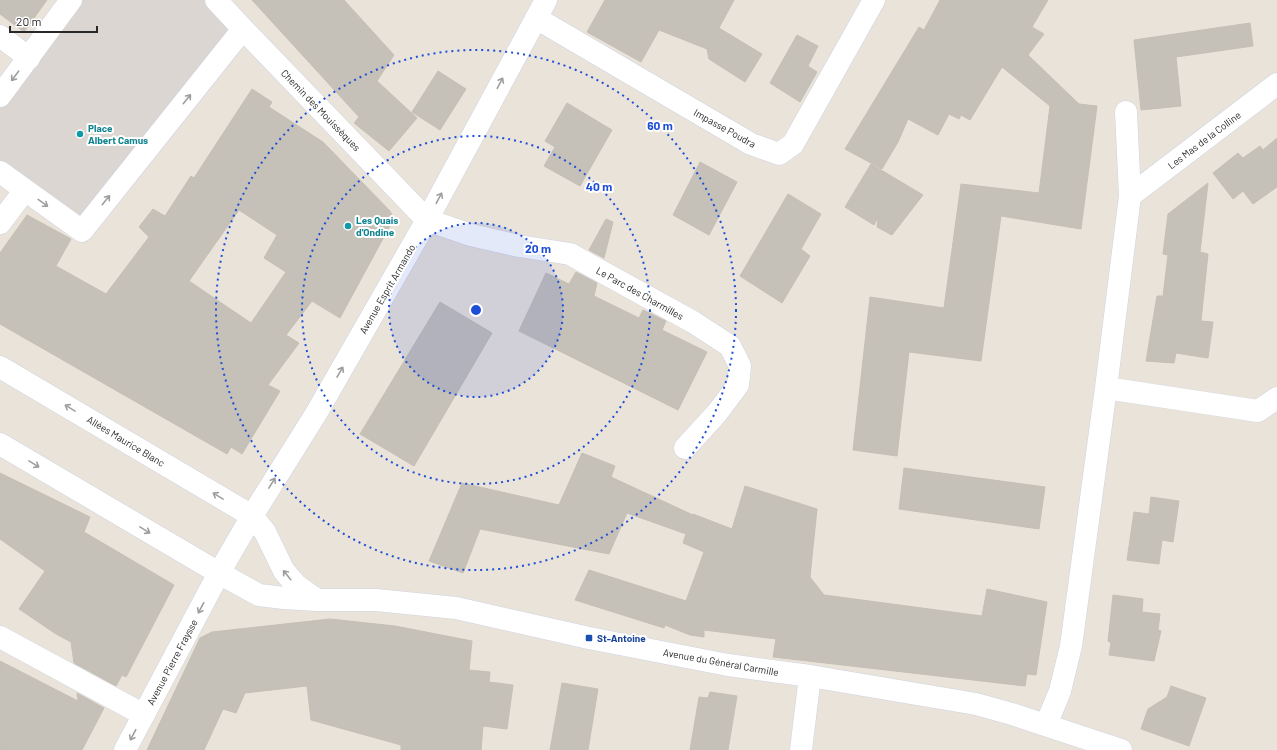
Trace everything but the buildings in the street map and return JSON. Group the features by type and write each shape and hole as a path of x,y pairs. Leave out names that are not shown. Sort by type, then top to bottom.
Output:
{"street":[{"path":"0,96 71,0"},
{"name":"Chemin des Mouissèques","path":"216,0 243,30 427,220"},
{"name":"Impasse Poudra","path":"541,9 752,144 779,154 793,144 874,0"},
{"name":"Avenue Esprit Armando","path":"219,573 252,516 317,412 427,220 541,9"},
{"path":"0,172 82,231 243,30"},
{"path":"0,36 29,58"},
{"name":"Les Mas de la Colline","path":"1130,196 1277,84"},
{"path":"1046,726 1060,691 1071,646 1106,388 1130,196 1126,112"},
{"path":"0,223 25,190"},
{"name":"Le Parc des Charmilles","path":"427,220 471,235 519,246 570,254 693,322 730,346 740,366 738,385 717,413 685,448"},
{"name":"Allées Maurice Blanc","path":"0,367 252,516"},
{"path":"1106,388 1258,411 1277,398"},
{"path":"0,444 219,573"},
{"path":"252,516 264,532 284,571 296,585 317,600"},
{"name":"Avenue du Général Carmille","path":"219,573 259,595 317,600 376,600 456,608 589,638 728,665 810,676 976,704 1121,750"},
{"name":"Avenue Pierre Fraysse","path":"125,750 219,573"},
{"path":"0,637 144,715"},
{"path":"801,750 810,676"}],"shaded area":[{"name":"Place Albert Camus","path":"71,0 216,0 243,29 82,231 0,172 0,96"}],"place":[{"name":"Place Albert Camus","path":"80,134"},
{"name":"Les Quais d'Ondine","path":"348,226"},
{"name":"St-Antoine","path":"589,638"}]}
